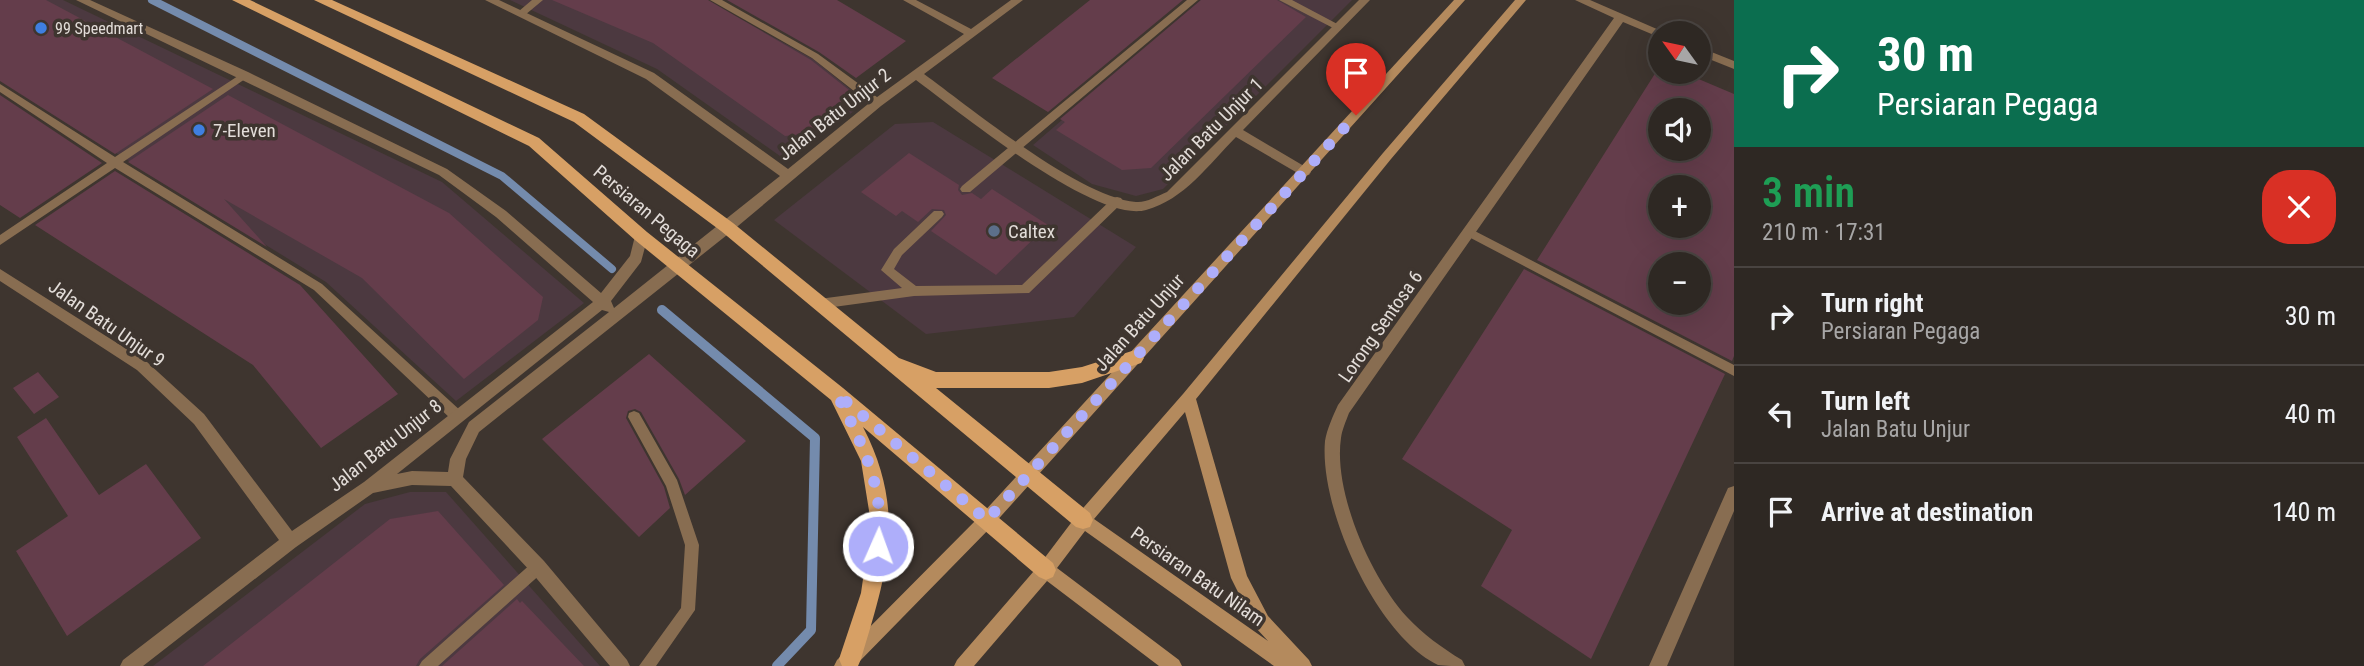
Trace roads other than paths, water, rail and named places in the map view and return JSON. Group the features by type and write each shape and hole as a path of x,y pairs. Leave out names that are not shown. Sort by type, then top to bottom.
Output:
{"main road":[{"name":"Persiaran Pegaga","path":"239,0 534,142 641,236 837,394 1046,570"},
{"name":"Persiaran Pegaga","path":"321,0 579,118 727,228 1083,520"},
{"name":"Jalan Batu Unjur","path":"846,662 987,520 1460,0"},
{"path":"963,666 1046,570 1083,520 1188,398 1387,156 1521,0"},
{"path":"880,355 934,380 981,382 1082,375 1135,358"},
{"path":"837,394 870,460 881,523 871,593 846,662"},
{"path":"1188,398 1239,578 1262,622 1303,666"},
{"name":"Persiaran Batu Nilam","path":"1083,520 1289,666"},
{"path":"1046,570 1173,666"}],"street":[{"path":"81,0 244,75 443,172 501,214 617,314"},
{"path":"490,0 650,76 787,175"},
{"path":"908,0 973,34"},
{"name":"Jalan Batu Unjur 2","path":"679,266 877,103 1018,0"},
{"name":"Jalan Batu Unjur 1","path":"917,75 1019,147 1091,193 1138,207 1171,195 1365,0"},
{"path":"1580,0 1648,28"},
{"name":"Lorong Sentosa 6","path":"1456,666 1430,650 1394,615 1363,562 1344,520 1334,469 1333,440 1343,411 1621,17"},
{"path":"1712,56 1734,65"},
{"path":"1235,131 1305,172"},
{"name":"Jalan Batu Unjur 8","path":"129,666 290,542 369,487 602,302 636,258 641,236"},
{"path":"455,479 458,459 474,428 679,266"},
{"name":"Jalan Batu Unjur 9","path":"0,274 142,366 190,410 290,542"},
{"path":"369,487 412,478 455,479 538,567 621,666"},
{"path":"1658,666 1734,493"}],"lane":[{"path":"522,13 538,0"},
{"path":"715,0 815,56 877,103"},
{"path":"966,190 1193,0"},
{"path":"1284,0 1338,27"},
{"path":"0,242 244,75"},
{"path":"0,87 116,163 318,287 457,416"},
{"path":"819,304 914,291 1025,290 1117,201"},
{"path":"914,291 887,270 898,252 939,214"},
{"path":"1469,232 1734,371"},
{"path":"634,417 671,485 692,545 688,610 647,666"},
{"path":"427,666 538,567"}],"waterway":[{"path":"152,0 502,176 612,269"},
{"path":"662,310 815,438 811,630 777,666"}],"place":[{"name":"99 Speedmart","path":"41,28"},
{"name":"7-Eleven","path":"199,130"},
{"name":"Caltex","path":"994,231"}]}
